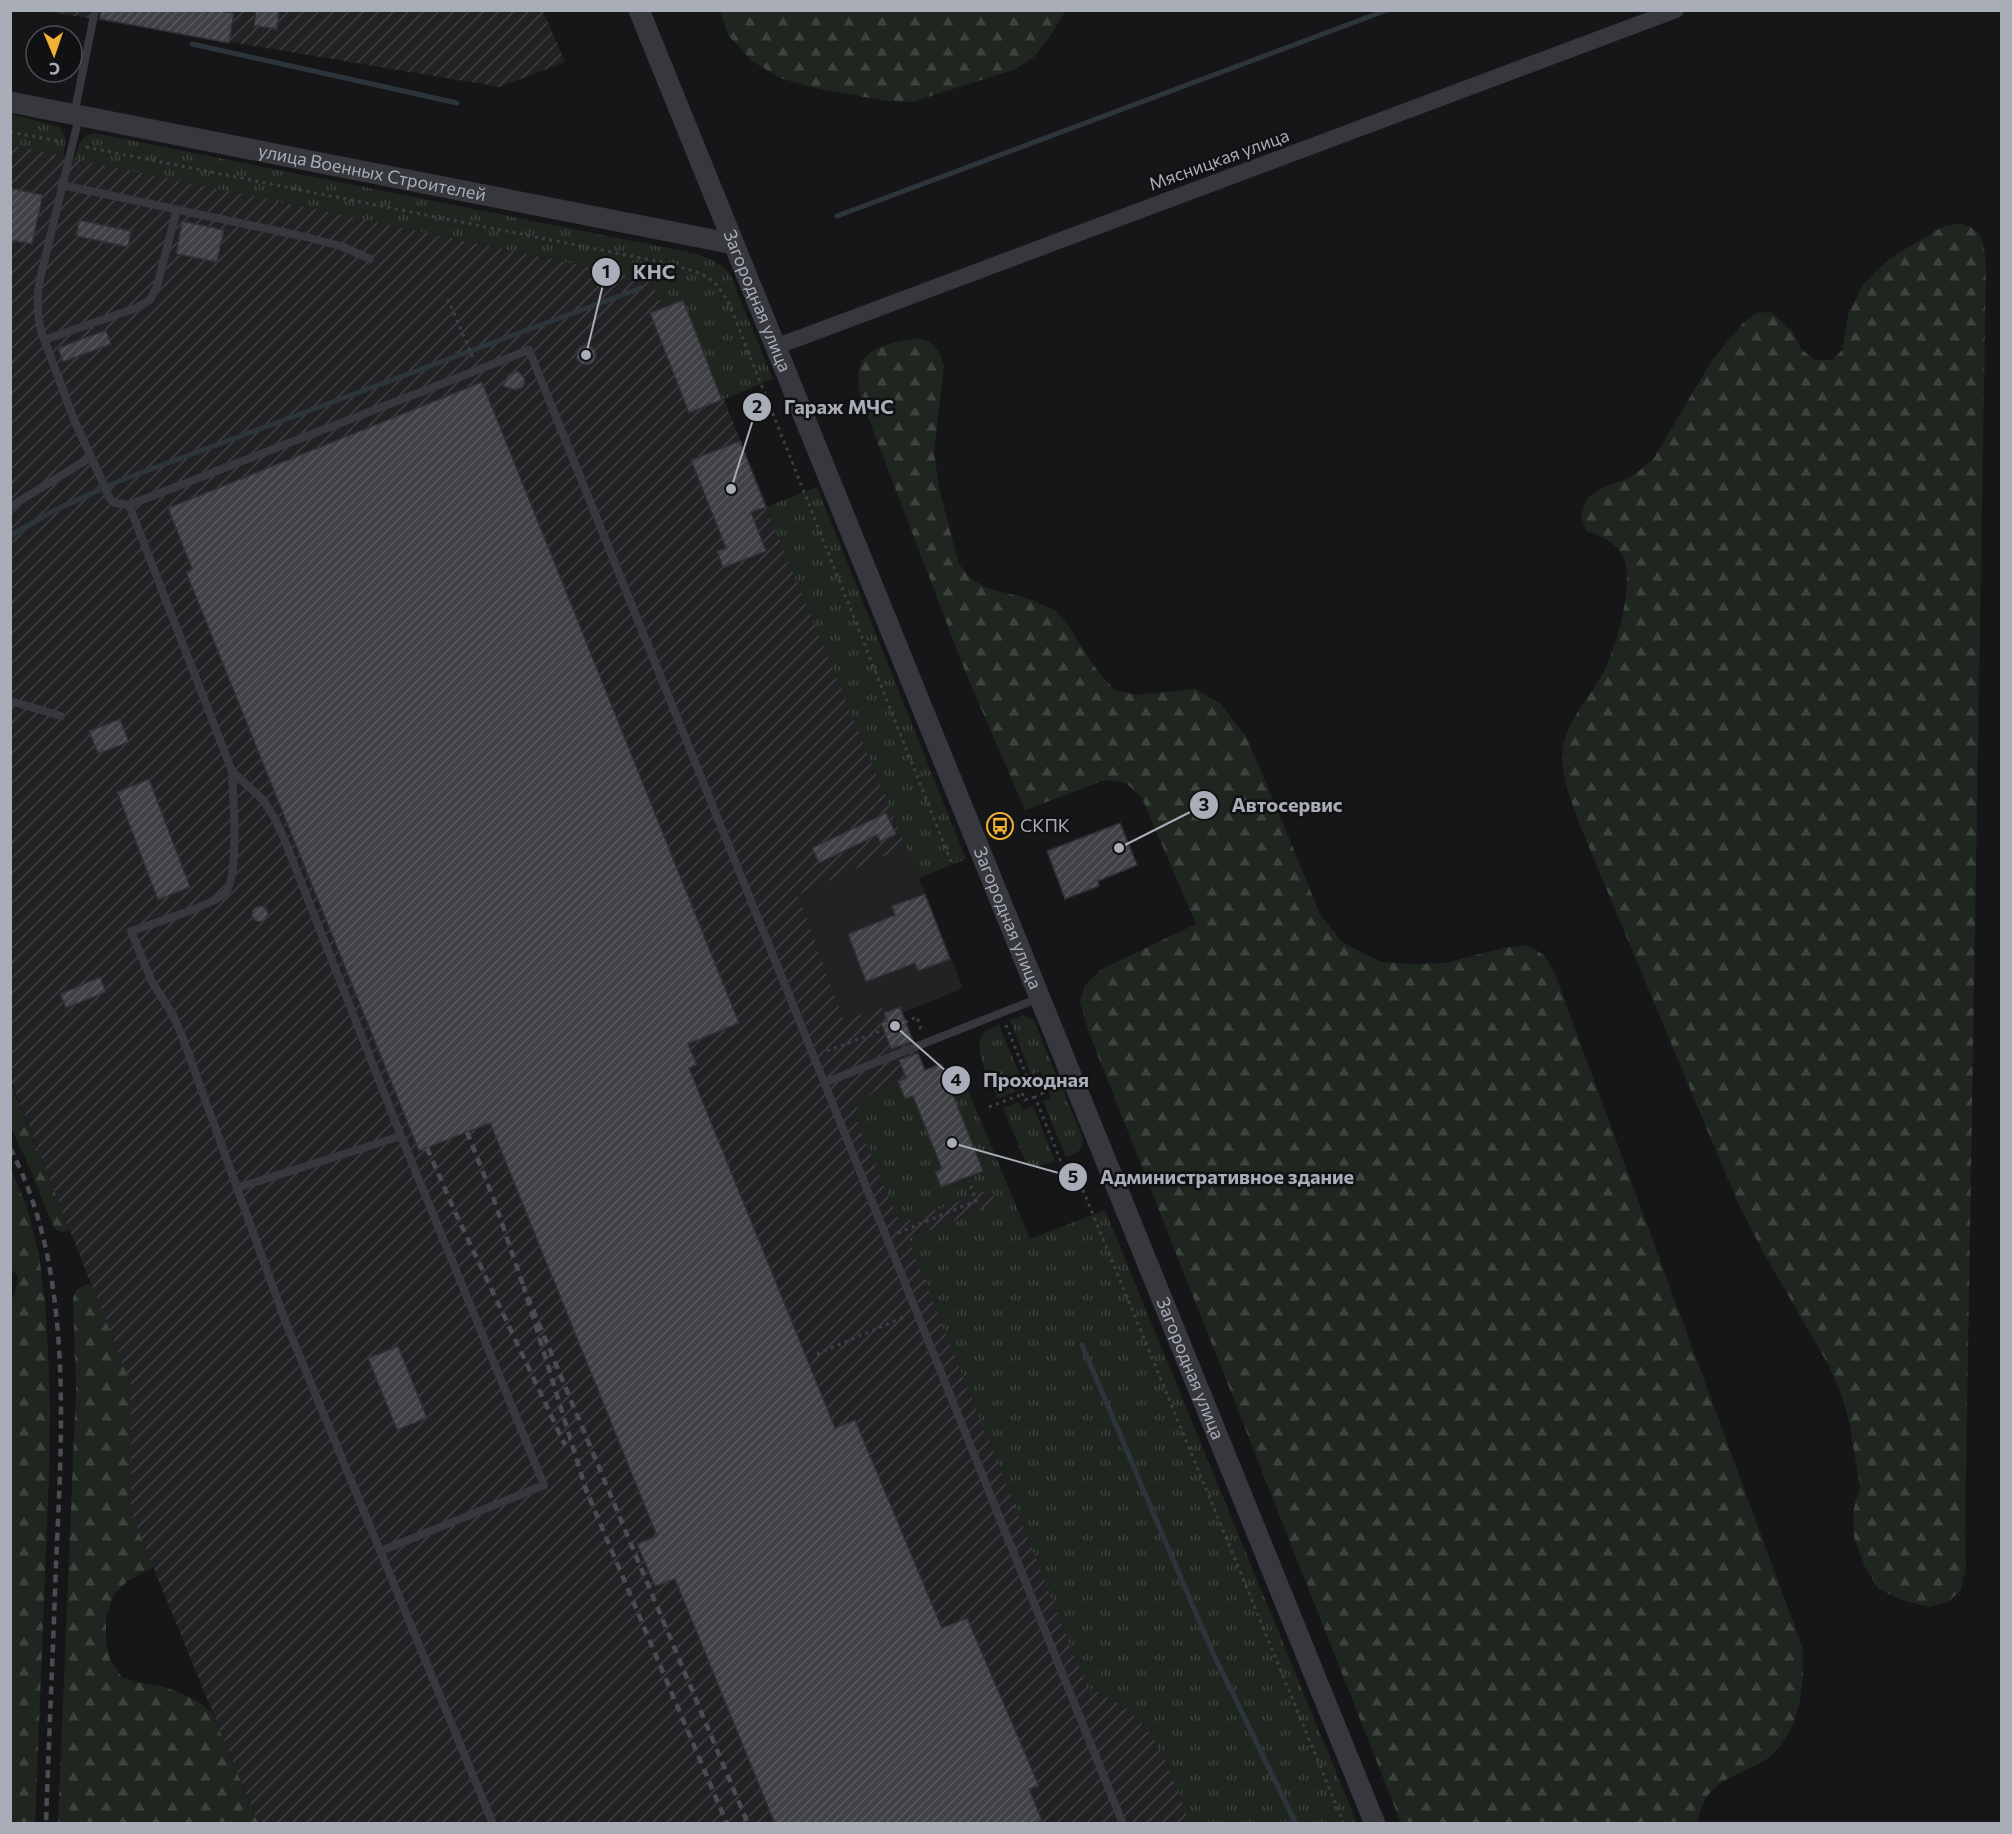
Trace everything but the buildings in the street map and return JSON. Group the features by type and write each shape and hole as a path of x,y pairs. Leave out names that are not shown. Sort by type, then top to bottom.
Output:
{"street":[{"name":"Загородная улица","path":"639,10 1375,1824"},
{"name":"Мясницкая улица","path":"775,347 1676,10"},
{"name":"улица Военных Строителей","path":"10,102 734,244"}],"lane":[{"path":"95,10 72,144 37,292 38,319 44,340 73,417 110,500 129,505 529,350 1123,1824"},
{"path":"62,185 333,244 369,259"},
{"path":"44,340 136,308 150,300 157,286 177,209"},
{"path":"10,507 91,457"},
{"path":"129,505 232,771 233,875 226,892 212,902 131,931 152,982 183,1036 286,1323 493,1824"},
{"path":"10,701 61,716"},
{"path":"232,771 263,800 274,817 544,1485 381,1551"},
{"path":"825,1083 1039,997"},
{"path":"237,1188 401,1136"}],"path":[{"path":"10,132 661,262 699,273 714,281 730,306 952,864"},
{"path":"448,299 477,369"},
{"path":"1001,1013 1029,1082"},
{"path":"905,1022 916,1017 926,1042"},
{"path":"825,1052 883,1030"},
{"path":"1037,1079 1043,1093 1025,1100 1019,1086 1029,1082 1037,1079"},
{"path":"989,1107 1023,1094"},
{"path":"1035,1096 1071,1187"},
{"path":"887,1238 976,1201 969,1181"},
{"path":"1080,1183 1344,1824"},
{"path":"817,1354 917,1312"}],"shaded area":[{"path":"45,11 543,11 565,62 500,87"},
{"path":"11,145 651,280 663,308 683,300 906,846 798,895 844,1021 881,1007 884,1013 900,1007 925,1070 941,1064 1242,1823 258,1823 131,1513 131,1385 11,1081"},
{"path":"906,846 963,988 902,1013 884,1013 881,1007 844,1021 798,895"}],"green space":[{"path":"720,10 1065,11 1034,57 1016,69 912,102 886,101 815,88 780,78 752,61 728,35"},
{"path":"11,114 60,127 66,138 63,156 11,145"},
{"path":"94,133 698,254 723,267 730,274 773,379 722,400 683,300 663,308 651,280 75,159 83,139"},
{"path":"1961,223 1969,226 1981,238 1986,263 1966,1567 1961,1590 1948,1602 1928,1607 1901,1600 1879,1589 1865,1567 1854,1537 1853,1512 1860,1487 1849,1422 1842,1396 1829,1366 1762,1250 1737,1201 1581,828 1568,789 1562,758 1569,727 1599,681 1609,660 1619,631 1626,597 1626,567 1620,551 1601,537 1586,531 1581,516 1587,498 1602,488 1624,480 1654,458 1712,360 1743,323 1756,313 1771,312 1793,332 1801,349 1815,360 1832,360 1842,350 1848,315 1862,286 1877,270 1892,257 1944,226"},
{"path":"917,338 928,341 939,351 944,367 934,451 939,488 959,564 971,579 987,588 1029,599 1055,610 1097,670 1115,690 1136,695 1195,689 1221,704 1245,735 1320,914 1342,942 1381,962 1415,964 1446,963 1503,948 1528,945 1545,956 1555,974 1803,1649 1803,1676 1799,1704 1790,1731 1783,1743 1766,1760 1727,1779 1710,1792 1700,1810 1698,1823 1401,1823 1089,1033 1080,1002 1085,985 1100,970 1196,924 1142,798 1126,783 1105,780 1025,810 967,676 860,396 858,376 865,358 871,352 889,344"},
{"path":"817,487 966,859 919,878 766,507"},
{"path":"1023,1015 1034,1020 1056,1075 1044,1080 1041,1071 1031,1075 1010,1020"},
{"path":"999,1025 1021,1078 1011,1083 1015,1092 998,1099 979,1048 983,1034"},
{"path":"958,1066 1030,1239 1105,1210 1357,1823 1190,1823 1166,1762 1150,1733 1128,1710 1087,1687 908,1239 996,1203 990,1189 900,1224 854,1114 867,1097 898,1081 905,1098 913,1096 942,1169 935,1172 941,1187 982,1171 944,1072"},
{"path":"10,1081 70,1230 63,1233 54,1228 11,1128"},
{"path":"1061,1085 1083,1139 1078,1151 1066,1157 1043,1101 1051,1098 1048,1090"},
{"path":"1019,1102 1022,1110 1033,1106 1055,1161 1036,1167 1025,1161 1003,1108"},
{"path":"11,1169 27,1207 39,1255 48,1351 49,1475 35,1824 10,1823 10,1301 14,1296 18,1277 11,1269"},
{"path":"87,1285 92,1286 131,1385 131,1513 153,1567 128,1581 114,1594 106,1617 106,1642 110,1660 122,1677 176,1691 212,1712 258,1823 58,1823 76,1388 73,1298 77,1289"}],"waterway":[{"path":"837,216 1387,10"},
{"path":"192,44 457,103"},
{"path":"10,536 53,511 119,481 641,288"},
{"path":"1082,1345 1212,1651 1296,1824"}],"railway":[{"path":"467,1132 494,1200 524,1288"},
{"path":"10,1148 31,1195 45,1245 54,1298 59,1352 60,1460 46,1824"},
{"path":"427,1148 565,1445"},
{"path":"587,1493 524,1288 748,1824"},
{"path":"584,1485 727,1824"}],"place":[{"name":"КНС","path":"586,355"},
{"name":"Гараж МЧС","path":"731,489"},
{"name":"СКПК","path":"1000,826"},
{"name":"Автосервис","path":"1119,848"},
{"name":"Проходная","path":"895,1026"},
{"name":"Административное здание","path":"952,1143"}]}
